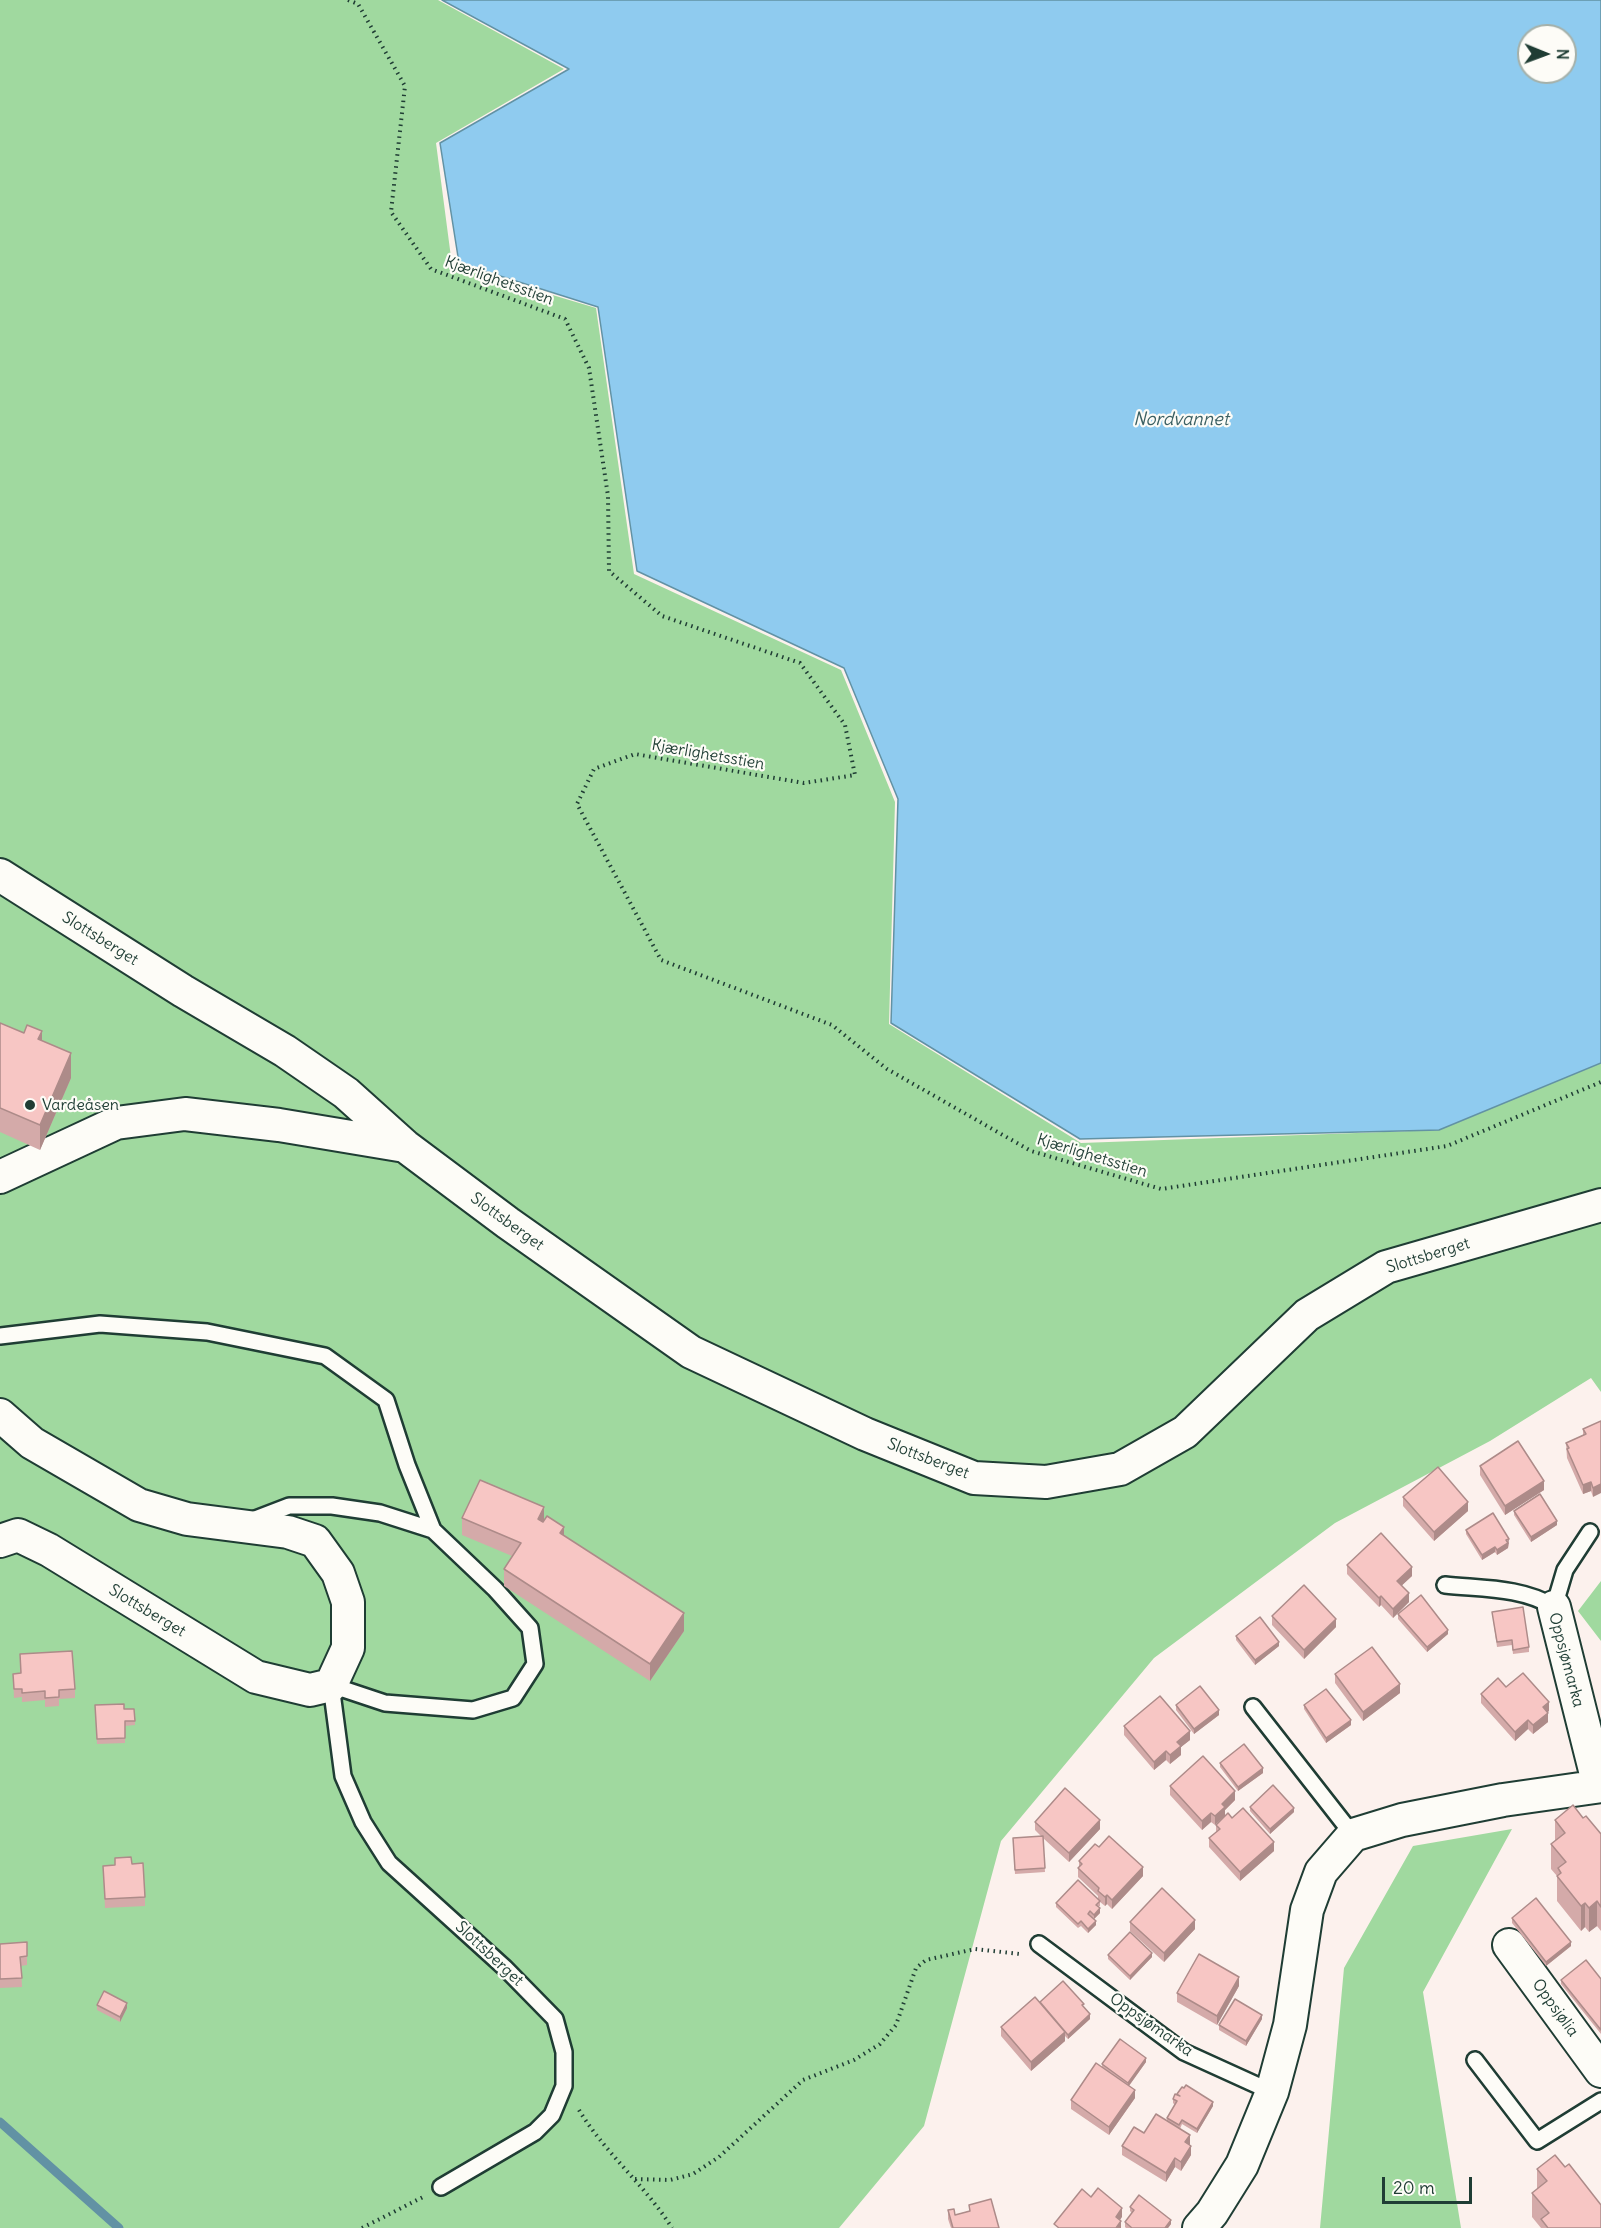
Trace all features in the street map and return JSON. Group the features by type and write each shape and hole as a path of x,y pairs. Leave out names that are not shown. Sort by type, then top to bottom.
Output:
{"street":[{"name":"Slottsberget","path":"0,875 183,991 285,1051 346,1093 405,1146 508,1223 691,1352 864,1434 974,1478 1046,1482 1120,1469 1185,1432 1307,1315 1386,1267 1601,1205"},
{"name":"Slottsberget","path":"0,1177 116,1123 184,1114 279,1125 405,1146"},
{"name":"Slottsberget","path":"0,1415 32,1443 140,1506 187,1519 238,1525 250,1529 288,1532 315,1541 338,1573 348,1602 348,1648 331,1685 310,1690 256,1677 49,1550 18,1535 0,1541"},
{"name":"Oppsjømarka","path":"1353,1835 1402,1820 1503,1800 1600,1786 1554,1607"},
{"path":"1199,2228 1212,2213 1242,2165 1272,2092 1290,2025 1307,1910 1321,1872 1353,1835"},
{"name":"Oppsjølia","path":"1509,1945 1601,2071"}],"lane":[{"name":"Slottsberget","path":"0,1336 100,1324 207,1332 325,1356 386,1400 407,1465 433,1530 495,1589 530,1628 535,1664 513,1698 473,1710 386,1703 331,1685 344,1776 363,1822 389,1863 505,1968 555,2019 564,2052 564,2086 552,2115 536,2132 441,2187"},
{"name":"Slottsberget","path":"238,1525 289,1506 332,1506 380,1513 433,1530"},
{"path":"1554,1607 1565,1570 1590,1532"},
{"name":"Oppsjømarka","path":"1445,1585 1509,1591 1541,1599 1554,1607"},
{"path":"1253,1707 1353,1835"},
{"name":"Oppsjømarka","path":"1039,1944 1184,2052 1272,2092"},
{"path":"1475,2060 1537,2141 1601,2102"}],"path":[{"name":"Kjærlighetsstien","path":"348,0 358,4 405,86 391,212 431,269 565,319 589,368 608,496 609,571 662,616 800,663 845,725 855,775 804,783 635,754 594,769 577,804 661,960 832,1025 887,1069 1031,1151 1161,1189 1448,1146 1601,1082"},
{"path":"635,2179 670,2180 693,2174 719,2157 803,2080 854,2060 880,2044 896,2025 916,1968 926,1960 975,1950 1056,1957"},
{"path":"564,2086 592,2132 635,2179 672,2228"},
{"path":"362,2228 441,2187"}],"green space":[{"path":"0,0 438,0 564,69 436,143 452,265 596,308 634,574 841,670 895,802 889,1024 1081,1143 1439,1130 1601,1063 1601,1392 1591,1378 1490,1441 1335,1523 1154,1658 1001,1841 924,2126 839,2228 0,2228"},
{"path":"1601,1581 1601,1641 1578,1611"},
{"path":"1512,1829 1423,1992 1461,2228 1320,2228 1344,1968 1413,1846"}],"water":[{"name":"Nordvannet","path":"442,0 1601,0 1601,1063 1439,1130 1080,1139 891,1023 898,799 844,668 637,571 598,307 459,263 440,143 569,69"}],"building":[{"name":"Vardeåsen","path":"0,1023 24,1033 27,1025 42,1031 38,1039 71,1053 40,1125 0,1108"},
{"path":"1601,1421 1601,1484 1593,1488 1591,1482 1583,1485 1566,1443 1586,1434 1583,1429"},
{"path":"1518,1441 1544,1481 1505,1506 1480,1466"},
{"path":"1438,1467 1468,1502 1434,1532 1403,1497"},
{"path":"480,1480 544,1507 538,1519 543,1522 547,1516 564,1527 560,1533 684,1613 650,1664 504,1569 521,1543 462,1518"},
{"path":"1540,1494 1557,1521 1531,1537 1514,1511"},
{"path":"1493,1513 1509,1539 1506,1540 1508,1543 1497,1550 1495,1547 1482,1555 1466,1530"},
{"path":"1381,1533 1412,1567 1397,1581 1409,1593 1393,1609 1347,1565"},
{"path":"1304,1585 1336,1619 1304,1650 1272,1616"},
{"path":"1421,1595 1448,1630 1427,1647 1398,1614"},
{"path":"1523,1607 1529,1647 1513,1650 1512,1640 1497,1642 1492,1612"},
{"path":"1260,1617 1279,1642 1255,1660 1236,1636"},
{"path":"1372,1647 1400,1684 1363,1712 1335,1674"},
{"path":"72,1651 75,1689 59,1690 59,1697 45,1698 45,1691 22,1693 22,1689 14,1689 13,1674 21,1673 20,1654"},
{"path":"1523,1673 1549,1702 1543,1707 1548,1713 1533,1725 1528,1720 1515,1732 1481,1694 1498,1678 1506,1687"},
{"path":"1200,1686 1219,1710 1194,1729 1176,1705"},
{"path":"1326,1689 1351,1720 1326,1738 1304,1705"},
{"path":"1160,1696 1190,1731 1177,1742 1181,1746 1170,1755 1166,1751 1154,1762 1124,1726"},
{"path":"124,1704 124,1709 134,1709 135,1721 125,1721 125,1738 97,1739 95,1705"},
{"path":"1244,1744 1263,1768 1238,1787 1220,1763"},
{"path":"1203,1756 1235,1791 1222,1804 1225,1807 1215,1816 1211,1813 1202,1821 1170,1786"},
{"path":"1273,1785 1294,1808 1270,1829 1250,1807"},
{"path":"1065,1788 1100,1820 1069,1853 1035,1822"},
{"path":"1573,1805 1583,1818 1586,1816 1601,1834 1601,1907 1597,1901 1589,1908 1585,1903 1581,1906 1557,1876 1561,1873 1558,1868 1566,1862 1551,1844 1565,1833 1555,1820"},
{"path":"1243,1808 1274,1842 1240,1872 1209,1838 1220,1829 1216,1825 1228,1813 1232,1818"},
{"path":"1043,1836 1045,1868 1015,1870 1013,1838"},
{"path":"1109,1836 1143,1867 1112,1900 1098,1891 1099,1888 1078,1868 1082,1864 1079,1861 1095,1844 1099,1847"},
{"path":"131,1857 132,1864 143,1863 145,1897 105,1899 103,1866 115,1865 115,1858"},
{"path":"1078,1880 1100,1901 1096,1905 1100,1908 1094,1915 1090,1911 1088,1914 1096,1921 1088,1929 1081,1921 1078,1924 1056,1903"},
{"path":"1162,1888 1195,1920 1164,1953 1130,1922"},
{"path":"1536,1898 1571,1942 1546,1962 1512,1918"},
{"path":"1130,1932 1152,1953 1130,1976 1108,1955"},
{"path":"27,1942 27,1956 20,1957 22,1978 0,1979 0,1944"},
{"path":"1199,1954 1239,1977 1217,2016 1177,1993"},
{"path":"1586,1960 1601,1979 1601,2030 1561,1980"},
{"path":"1063,1981 1090,2014 1068,2035 1040,2002"},
{"path":"104,1991 127,2003 120,2017 97,2005"},
{"path":"1035,1997 1065,2032 1031,2062 1001,2027"},
{"path":"1235,1999 1262,2015 1246,2041 1219,2025"},
{"path":"1120,2039 1146,2058 1128,2083 1102,2064"},
{"path":"1096,2063 1135,2090 1109,2127 1071,2100"},
{"path":"1186,2085 1213,2102 1197,2129 1182,2120 1179,2125 1167,2118 1177,2101 1173,2099 1175,2094 1180,2096 1177,2094"},
{"path":"1156,2114 1190,2135 1185,2142 1191,2146 1181,2162 1175,2158 1166,2173 1122,2146 1134,2127 1144,2133"},
{"path":"1555,2155 1565,2167 1569,2164 1601,2205 1601,2228 1548,2228 1541,2219 1549,2213 1532,2193 1547,2181 1537,2169"},
{"path":"1098,2188 1122,2208 1116,2217 1121,2221 1116,2228 1059,2228 1054,2224 1082,2189 1091,2197"},
{"path":"1139,2195 1171,2220 1165,2228 1132,2228 1125,2222 1134,2210 1130,2207"},
{"path":"991,2199 999,2228 953,2228 948,2210 954,2209 955,2215 970,2211 969,2205"}],"waterway":[{"path":"0,2122 119,2228"}],"place":[{"name":"Vardeåsen","path":"30,1105"}]}
